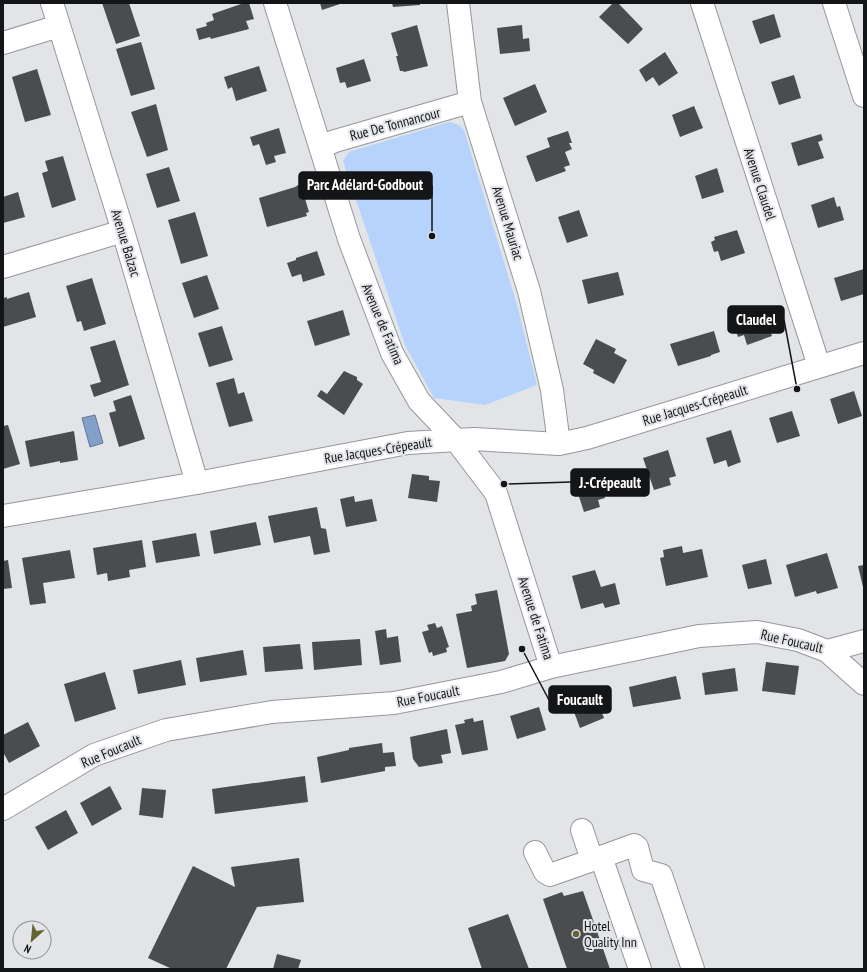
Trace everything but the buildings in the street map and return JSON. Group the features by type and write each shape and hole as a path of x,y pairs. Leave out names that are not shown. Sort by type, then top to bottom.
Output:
{"street":[{"name":"Avenue Balzac","path":"52,3 123,231 197,483"},
{"name":"Avenue de Fatima","path":"275,3 349,239 392,353 420,402 454,439 496,493 551,667"},
{"name":"Avenue Mauriac","path":"458,3 470,102 529,291 552,390 559,444"},
{"name":"Avenue Claudel","path":"702,3 819,366"},
{"path":"834,3 864,96"},
{"path":"3,43 59,26"},
{"name":"Rue De Tonnancour","path":"320,147 335,141 470,102"},
{"path":"3,267 123,231"},
{"name":"Rue Jacques-Crépeault","path":"3,516 197,483 408,442 454,439 559,444 587,438 864,353"},
{"name":"Rue Foucault","path":"3,809 94,755 166,730 272,712 394,703 501,682 551,667 699,636 757,632 798,640 827,651 864,640"},
{"path":"827,651 864,684"},
{"path":"582,830 596,858 640,969"},
{"path":"535,852 544,872 550,875 634,845 637,847 643,870 661,875 693,969"}],"shaded area":[{"path":"449,122 459,125 464,130 517,305 537,385 485,405 434,398 405,345 343,161 349,152"},
{"path":"95,415 103,443 90,447 82,418"}],"place":[{"name":"Parc Adélard-Godbout","path":"432,236"},
{"name":"Claudel","path":"797,389"},
{"name":"J.-Crépeault","path":"504,484"},
{"name":"Foucault","path":"522,649"},
{"name":"Hotel Quality Inn","path":"576,934"}]}
